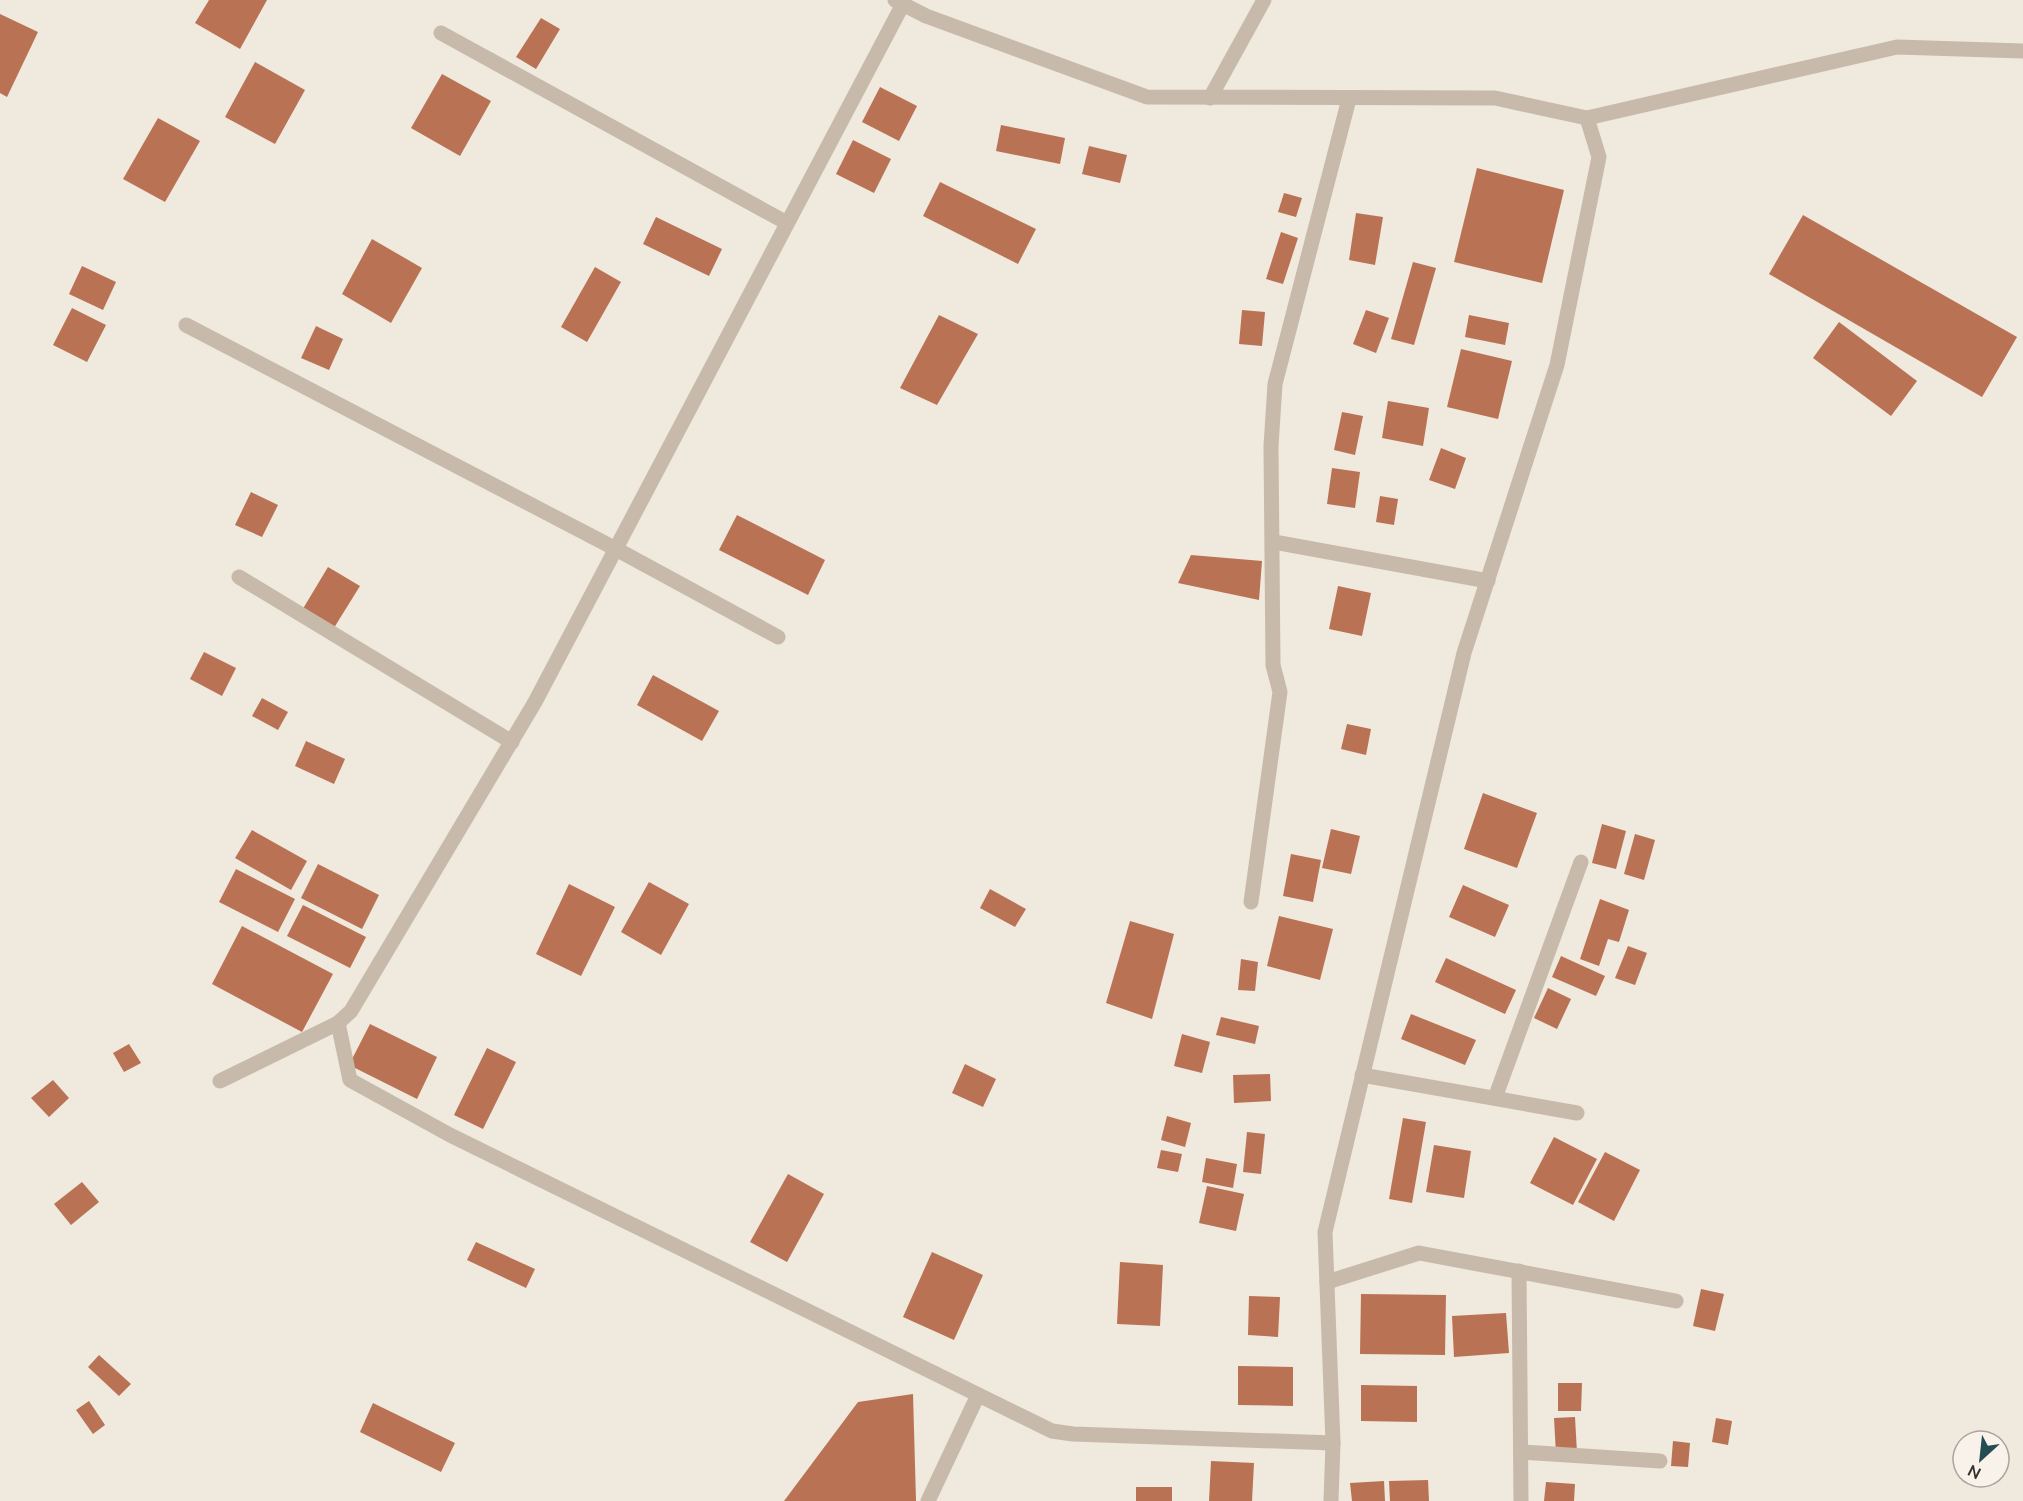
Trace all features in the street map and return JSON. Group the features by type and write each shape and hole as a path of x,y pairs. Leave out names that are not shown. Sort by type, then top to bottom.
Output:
{"street":[{"path":"1210,98 1264,0"},
{"path":"220,1081 338,1023 351,1011 362,995 512,742 787,223 899,2 926,16 1147,97 1495,98 1587,118 1897,47 2023,51"},
{"path":"441,33 787,223"},
{"path":"1251,902 1280,692 1273,665 1272,446 1275,384 1349,99"},
{"path":"1331,1501 1333,1443 1325,1232 1464,652 1557,365 1599,157 1587,118"},
{"path":"186,325 616,549 778,637"},
{"path":"1274,542 1488,581"},
{"path":"239,577 512,742"},
{"path":"1495,1098 1581,862"},
{"path":"338,1023 350,1080 450,1135 1052,1431 1073,1434 1333,1443"},
{"path":"1362,1075 1577,1113"},
{"path":"1327,1282 1419,1253 1676,1301"},
{"path":"1519,1271 1521,1501"},
{"path":"928,1501 978,1395"},
{"path":"1522,1452 1660,1461"}],"building":[{"path":"209,0 267,0 240,49 195,23"},
{"path":"0,14 38,32 7,97 0,93"},
{"path":"541,18 560,29 536,69 516,57"},
{"path":"255,62 305,90 275,144 225,117"},
{"path":"442,74 491,101 460,156 411,128"},
{"path":"880,87 917,106 899,141 862,122"},
{"path":"158,118 200,141 165,202 123,179"},
{"path":"1001,125 1065,138 1060,164 996,151"},
{"path":"853,140 891,159 874,193 836,174"},
{"path":"1089,146 1127,155 1120,183 1082,174"},
{"path":"1477,168 1564,190 1542,283 1454,262"},
{"path":"940,182 1036,229 1018,264 923,216"},
{"path":"1284,193 1302,198 1296,217 1278,212"},
{"path":"1356,213 1383,217 1375,265 1349,260"},
{"path":"1803,215 2017,337 1982,397 1769,274"},
{"path":"656,217 722,249 709,276 643,244"},
{"path":"1281,232 1298,238 1283,284 1266,279"},
{"path":"372,239 422,268 391,323 342,294"},
{"path":"1413,262 1436,268 1414,345 1391,339"},
{"path":"82,266 116,282 103,310 69,294"},
{"path":"595,267 621,282 587,342 561,327"},
{"path":"72,308 106,325 87,362 53,345"},
{"path":"1242,310 1265,312 1262,346 1239,344"},
{"path":"1366,310 1389,318 1376,353 1353,344"},
{"path":"939,315 978,334 937,405 900,388"},
{"path":"1469,315 1509,323 1505,345 1465,337"},
{"path":"1839,322 1917,381 1891,416 1813,358"},
{"path":"316,326 343,339 329,370 301,358"},
{"path":"1461,349 1512,361 1498,419 1447,407"},
{"path":"1388,401 1429,408 1423,446 1382,438"},
{"path":"1342,412 1363,416 1355,455 1334,450"},
{"path":"1441,448 1466,458 1455,489 1429,480"},
{"path":"1332,468 1360,472 1355,508 1327,504"},
{"path":"251,492 278,505 262,537 235,525"},
{"path":"1380,496 1398,499 1394,525 1376,522"},
{"path":"737,515 825,560 808,595 719,550"},
{"path":"1191,555 1262,561 1259,600 1178,583"},
{"path":"328,567 360,586 332,631 301,612"},
{"path":"1338,586 1371,593 1362,636 1329,629"},
{"path":"204,652 236,668 222,696 190,679"},
{"path":"653,675 719,711 702,741 637,705"},
{"path":"262,698 288,712 278,730 252,716"},
{"path":"1347,724 1371,729 1366,755 1341,749"},
{"path":"306,741 345,759 334,784 295,766"},
{"path":"1483,793 1537,813 1517,868 1464,849"},
{"path":"1602,824 1626,831 1616,869 1592,863"},
{"path":"1331,829 1360,836 1351,874 1322,868"},
{"path":"252,830 307,861 291,890 235,858"},
{"path":"1635,834 1655,840 1644,880 1624,874"},
{"path":"1291,854 1321,860 1313,902 1283,896"},
{"path":"318,864 379,895 362,929 301,898"},
{"path":"236,869 295,899 278,932 219,902"},
{"path":"649,882 689,904 661,955 621,932"},
{"path":"569,884 615,907 581,976 536,954"},
{"path":"1463,885 1509,905 1495,937 1449,917"},
{"path":"990,889 1026,909 1015,927 980,908"},
{"path":"1600,899 1629,910 1619,942 1608,939 1599,966 1580,959"},
{"path":"303,905 366,937 350,968 287,936"},
{"path":"1279,916 1333,929 1320,980 1267,966"},
{"path":"1130,921 1174,934 1152,1019 1106,1003"},
{"path":"242,926 333,974 302,1032 212,984"},
{"path":"1628,946 1647,953 1635,985 1615,978"},
{"path":"1561,956 1605,976 1596,996 1552,977"},
{"path":"1446,958 1516,990 1505,1014 1435,982"},
{"path":"1241,959 1258,962 1255,991 1238,990"},
{"path":"1548,988 1571,999 1557,1029 1534,1018"},
{"path":"1411,1014 1476,1040 1465,1065 1401,1039"},
{"path":"1221,1017 1259,1026 1255,1044 1216,1035"},
{"path":"370,1024 437,1057 417,1099 349,1065"},
{"path":"1182,1034 1210,1042 1202,1073 1174,1066"},
{"path":"129,1044 141,1063 124,1072 113,1053"},
{"path":"487,1048 516,1062 483,1129 454,1115"},
{"path":"965,1064 996,1079 983,1107 952,1093"},
{"path":"1270,1074 1271,1101 1234,1103 1233,1075"},
{"path":"53,1080 69,1098 49,1117 31,1098"},
{"path":"1167,1116 1191,1123 1185,1147 1161,1140"},
{"path":"1403,1118 1426,1122 1412,1203 1389,1199"},
{"path":"1247,1132 1265,1134 1261,1174 1243,1172"},
{"path":"1554,1137 1597,1159 1573,1205 1530,1183"},
{"path":"1434,1145 1471,1151 1464,1198 1426,1192"},
{"path":"1161,1150 1182,1154 1178,1172 1157,1168"},
{"path":"1605,1152 1640,1170 1614,1221 1578,1202"},
{"path":"1206,1158 1237,1164 1233,1188 1202,1182"},
{"path":"788,1174 824,1194 787,1262 750,1242"},
{"path":"82,1182 99,1202 71,1225 54,1204"},
{"path":"1207,1186 1244,1194 1236,1231 1199,1223"},
{"path":"476,1242 535,1269 526,1288 467,1260"},
{"path":"932,1252 983,1275 954,1340 903,1317"},
{"path":"1120,1262 1163,1265 1160,1326 1117,1324"},
{"path":"1701,1289 1724,1294 1715,1331 1693,1326"},
{"path":"1361,1294 1446,1295 1445,1355 1360,1354"},
{"path":"1249,1296 1280,1297 1278,1337 1248,1335"},
{"path":"1506,1313 1509,1353 1454,1357 1452,1316"},
{"path":"99,1355 131,1384 119,1396 88,1367"},
{"path":"1238,1366 1293,1367 1293,1406 1238,1405"},
{"path":"1558,1383 1582,1383 1581,1411 1558,1411"},
{"path":"1361,1385 1417,1386 1417,1422 1361,1421"},
{"path":"913,1394 916,1501 784,1501 858,1402"},
{"path":"89,1401 105,1425 93,1434 76,1410"},
{"path":"373,1403 455,1443 441,1472 360,1432"},
{"path":"1575,1417 1577,1453 1556,1454 1554,1418"},
{"path":"1716,1418 1732,1421 1728,1445 1712,1442"},
{"path":"1673,1441 1690,1443 1688,1467 1671,1466"},
{"path":"1211,1461 1254,1463 1252,1501 1209,1501"},
{"path":"1428,1480 1429,1501 1390,1501 1389,1481"},
{"path":"1384,1481 1385,1501 1352,1501 1350,1483"},
{"path":"1546,1482 1575,1484 1574,1501 1544,1501"},
{"path":"1136,1487 1172,1487 1172,1501 1136,1501"}]}
